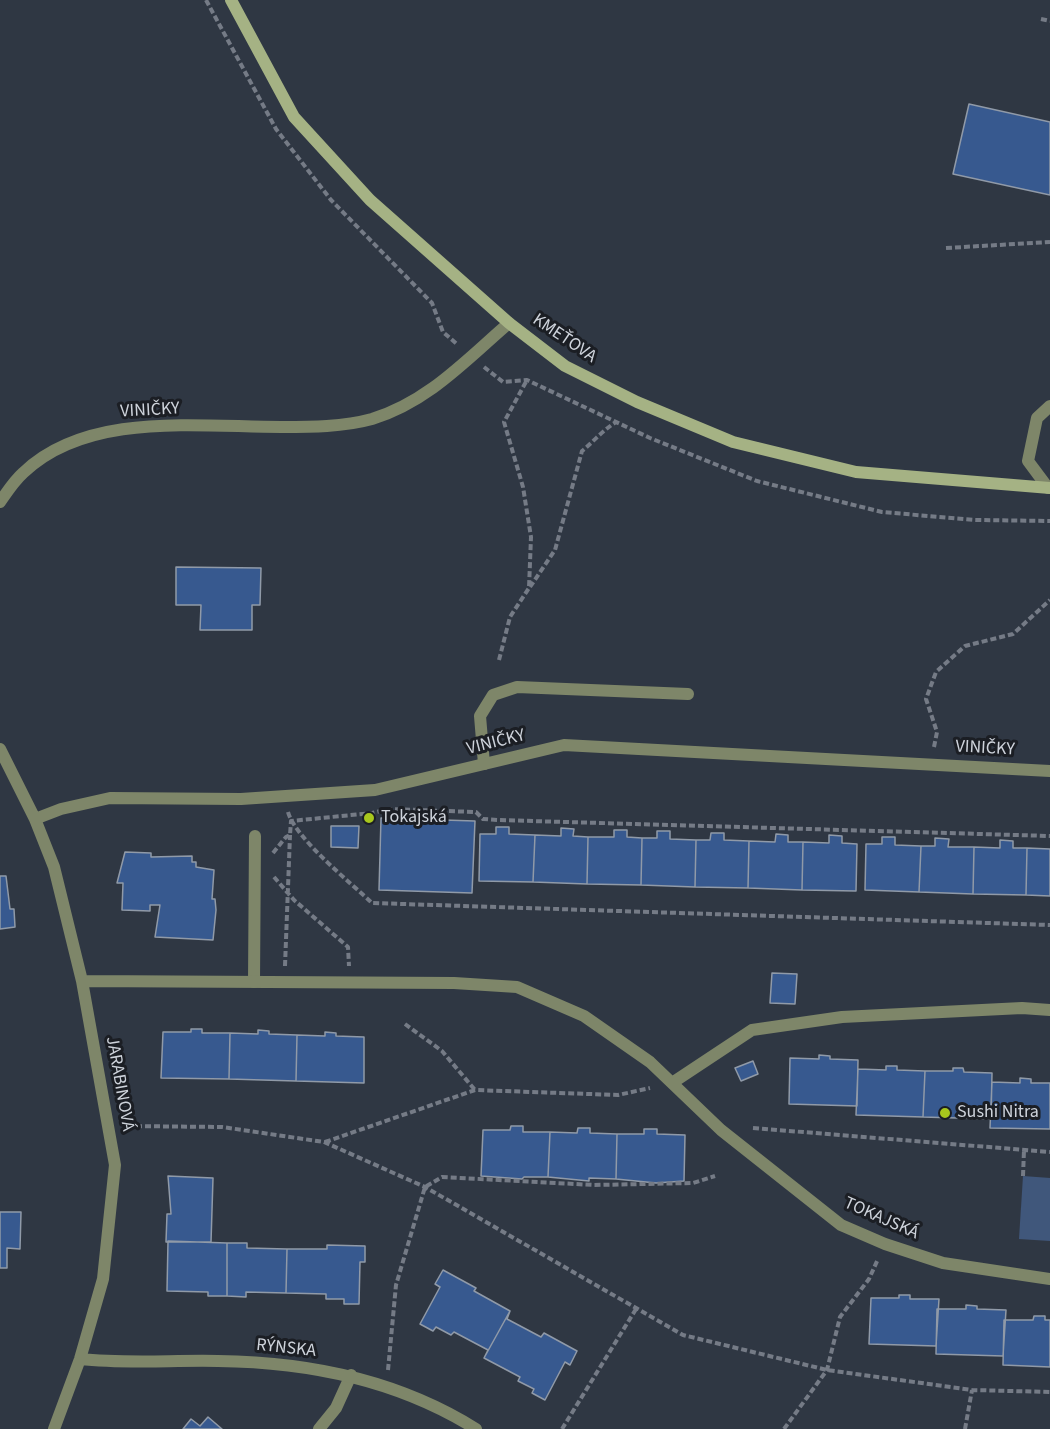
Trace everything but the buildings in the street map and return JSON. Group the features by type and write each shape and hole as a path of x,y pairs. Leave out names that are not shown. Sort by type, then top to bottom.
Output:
{"street":[{"name":"KMEŤOVA","path":"231,0 294,117 370,200 509,322 565,366 637,402 733,442 856,472 1049,486"},
{"name":"VINIČKY","path":"0,502 23,473 55,451 89,436 129,427 313,427 374,418 434,389 509,322"},
{"path":"1049,486 1028,461 1037,418 1050,406"},
{"path":"484,764 480,716 493,696 517,687 688,694"},
{"name":"VINIČKY","path":"35,819 61,809 110,798 284,796 375,790 564,745 1050,771"},
{"path":"0,749 35,819"},
{"name":"JARABINOVÁ","path":"35,819 54,867 82,981 115,1165 103,1279 80,1359 54,1429"},
{"path":"254,982 255,836"},
{"name":"TOKAJSKÁ","path":"82,981 454,983 517,987 584,1016 650,1062 721,1130 841,1225 885,1244 943,1263 1050,1280"},
{"path":"672,1083 752,1030 842,1017 1022,1008 1050,1010"},
{"name":"RÝNSKA","path":"80,1359 105,1362 219,1360 351,1375 386,1385 420,1399 476,1429"},
{"path":"319,1429 336,1408 351,1375"}],"path":[{"path":"1041,19 1050,21"},
{"path":"946,248 1050,243"},
{"path":"503,382 527,380 616,422 757,482 882,512 975,520 1050,521"},
{"path":"527,380 504,422 523,487 531,537 529,588"},
{"path":"499,660 510,617 555,550 582,451 596,435 616,422"},
{"path":"931,763 937,732 926,699 936,672 965,646 1013,634 1050,600"},
{"path":"284,796 291,821 284,982"},
{"path":"291,821 400,809 476,812 483,819 1050,836"},
{"path":"291,821 322,856 372,903 1050,925"},
{"path":"272,859 280,844 290,835"},
{"path":"272,876 350,951"},
{"path":"405,1024 442,1052 475,1090"},
{"path":"324,1142 475,1090 618,1095 672,1083"},
{"path":"108,1126 222,1127 324,1142 425,1187 683,1335 827,1370 972,1390 1050,1392"},
{"path":"753,1128 1050,1152"},
{"path":"1023,1176 1024,1150"},
{"path":"386,1385 396,1285 425,1187 442,1177 594,1185 693,1183 715,1176"},
{"path":"784,1429 827,1370 840,1317 869,1279 885,1244"},
{"path":"562,1429 636,1309"},
{"path":"964,1429 972,1390"}],"shaded area":[{"path":"1023,1176 1050,1178 1050,1241 1019,1239"}],"place":[{"name":"Tokajská","path":"369,818"},
{"name":"Sushi Nitra","path":"945,1113"}]}
